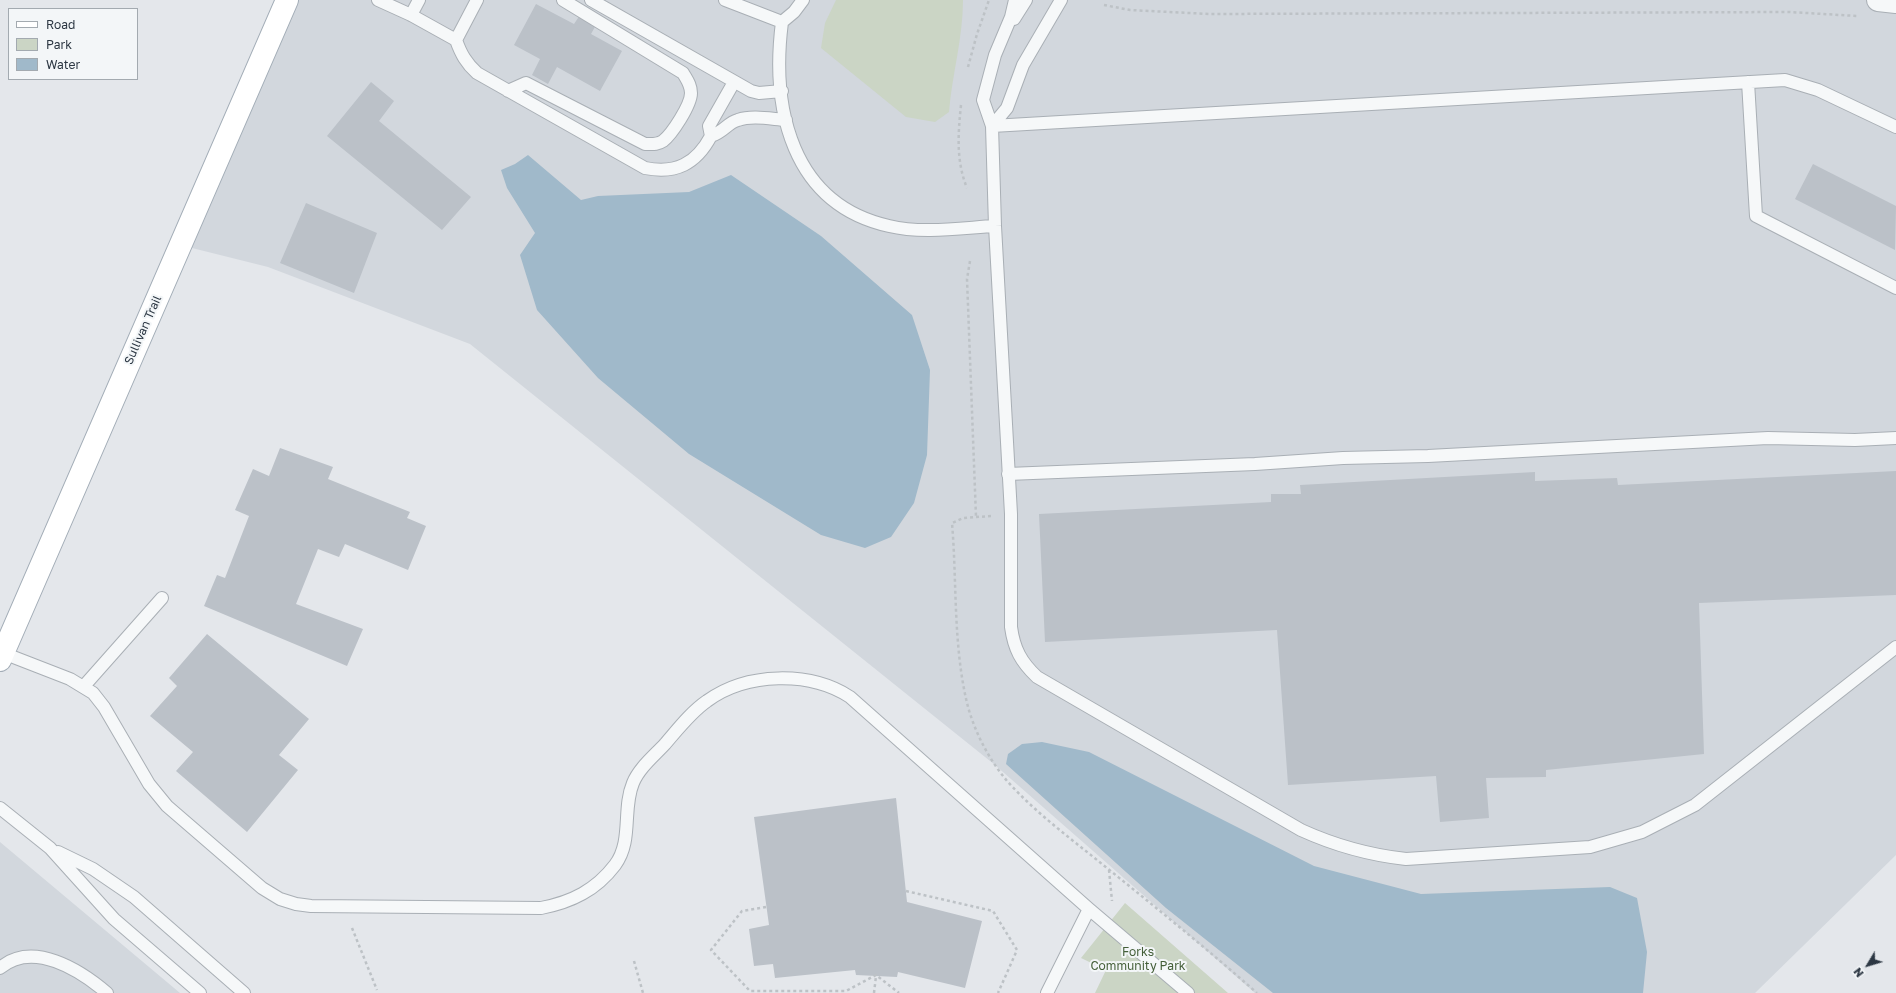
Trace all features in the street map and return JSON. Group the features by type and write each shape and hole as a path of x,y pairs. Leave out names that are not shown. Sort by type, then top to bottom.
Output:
{"main road":[{"name":"Sullivan Trail","path":"2,656 284,8"}],"street":[{"path":"1878,0 1896,2"}],"lane":[{"path":"284,8 296,0"},
{"path":"378,0 411,15 456,40 460,52 467,64 477,74 645,168 662,171 678,168 699,154 711,136 721,133 738,120 754,118 786,120"},
{"path":"411,15 419,0"},
{"path":"456,40 477,0"},
{"path":"508,91 526,82 616,130 645,144 655,145 671,133 688,105 691,94 689,83 683,74 563,0"},
{"path":"591,0 734,82 759,93 782,91"},
{"path":"725,0 782,22"},
{"path":"803,0 794,12 782,22 780,40 782,91 790,138 797,156 811,179 839,204 865,219 890,226 909,228 995,226"},
{"path":"1005,32 1015,0"},
{"path":"1026,0 1005,32 994,55 983,100 992,126 995,226 1011,514 1010,596 1013,639 1018,656 1037,677 1301,830 1322,840 1382,856 1406,858 1590,847 1642,832 1695,805 1896,647"},
{"path":"992,126 1007,108 1023,65 1061,0"},
{"path":"992,126 1785,80 1803,84 1896,127"},
{"path":"711,136 709,126 734,82"},
{"path":"1748,82 1756,216 1896,288"},
{"path":"1008,474 1255,464 1344,458 1428,456 1775,437 1856,440 1896,438"},
{"path":"84,686 162,598"},
{"path":"2,656 84,686 104,707 139,769 160,798 234,866 262,888 280,899 303,905 542,908 562,904 591,890 615,864 620,856 627,832 629,794 633,783 640,771 691,715 708,701 725,690 764,679 783,678 820,683 836,688 850,697 1089,909 1188,993"},
{"path":"0,808 50,848 114,918 200,993"},
{"path":"50,848 93,869 122,888 244,993"},
{"path":"1047,993 1089,909"},
{"path":"0,968 14,959 39,958 53,960 82,973 107,993"}],"path":[{"path":"1104,5 1130,10 1209,14 1790,12 1864,16"},
{"path":"970,261 967,279 976,517"},
{"path":"1011,514 956,520 952,523 957,625 962,677 967,704 984,748 1008,782 1042,814 1205,947 1257,993"},
{"path":"906,891 993,910 1016,950 998,993"},
{"path":"343,906 377,990"},
{"path":"766,907 742,911 711,950 750,992 846,990 876,976"},
{"path":"634,961 643,993"},
{"path":"874,993 876,976"},
{"path":"876,976 899,993"}],"shaded area":[{"path":"287,0 1896,0 1896,855 1755,993 1255,993 995,765 470,344 268,267 180,245"},
{"path":"0,842 180,993 0,993"}],"green space":[{"path":"836,0 963,0 963,14 949,112 935,122 906,117 821,48 825,23"},
{"name":"Forks Community Park","path":"1125,903 1228,993 1095,993 1106,970 1081,958"}],"water":[{"path":"528,155 581,200 598,196 689,192 731,175 821,236 912,315 930,370 927,455 914,503 891,537 865,548 821,535 689,454 598,378 537,310 520,255 535,233 507,188 501,170 515,164"},
{"path":"1042,742 1089,752 1314,866 1421,894 1610,887 1637,898 1647,952 1643,993 1273,993 1166,908 1006,764 1008,754 1022,744"}],"building":[{"path":"536,4 574,24 580,15 596,25 591,34 622,51 600,91 557,67 548,84 532,75 540,59 514,45"},
{"path":"371,82 394,101 379,121 471,197 442,230 327,136"},
{"path":"1813,164 1896,206 1895,250 1795,199"},
{"path":"306,203 377,233 354,293 280,263"},
{"path":"280,448 333,467 328,479 410,512 407,518 426,526 408,570 345,544 339,557 318,549 296,604 363,629 347,666 204,606 217,575 225,578 249,516 235,510 253,469 269,476"},
{"path":"1896,471 1896,595 1699,603 1704,754 1546,770 1546,777 1486,778 1489,818 1440,822 1436,776 1288,785 1277,630 1045,642 1039,514 1271,502 1271,494 1301,494 1300,485 1535,472 1535,481 1617,478 1618,485"},
{"path":"207,634 309,719 279,755 298,770 247,832 176,771 193,752 150,716 177,686 169,678"},
{"path":"896,798 907,902 982,921 965,988 898,972 897,977 856,975 855,970 775,978 773,964 754,966 749,929 769,925 754,817"}]}
